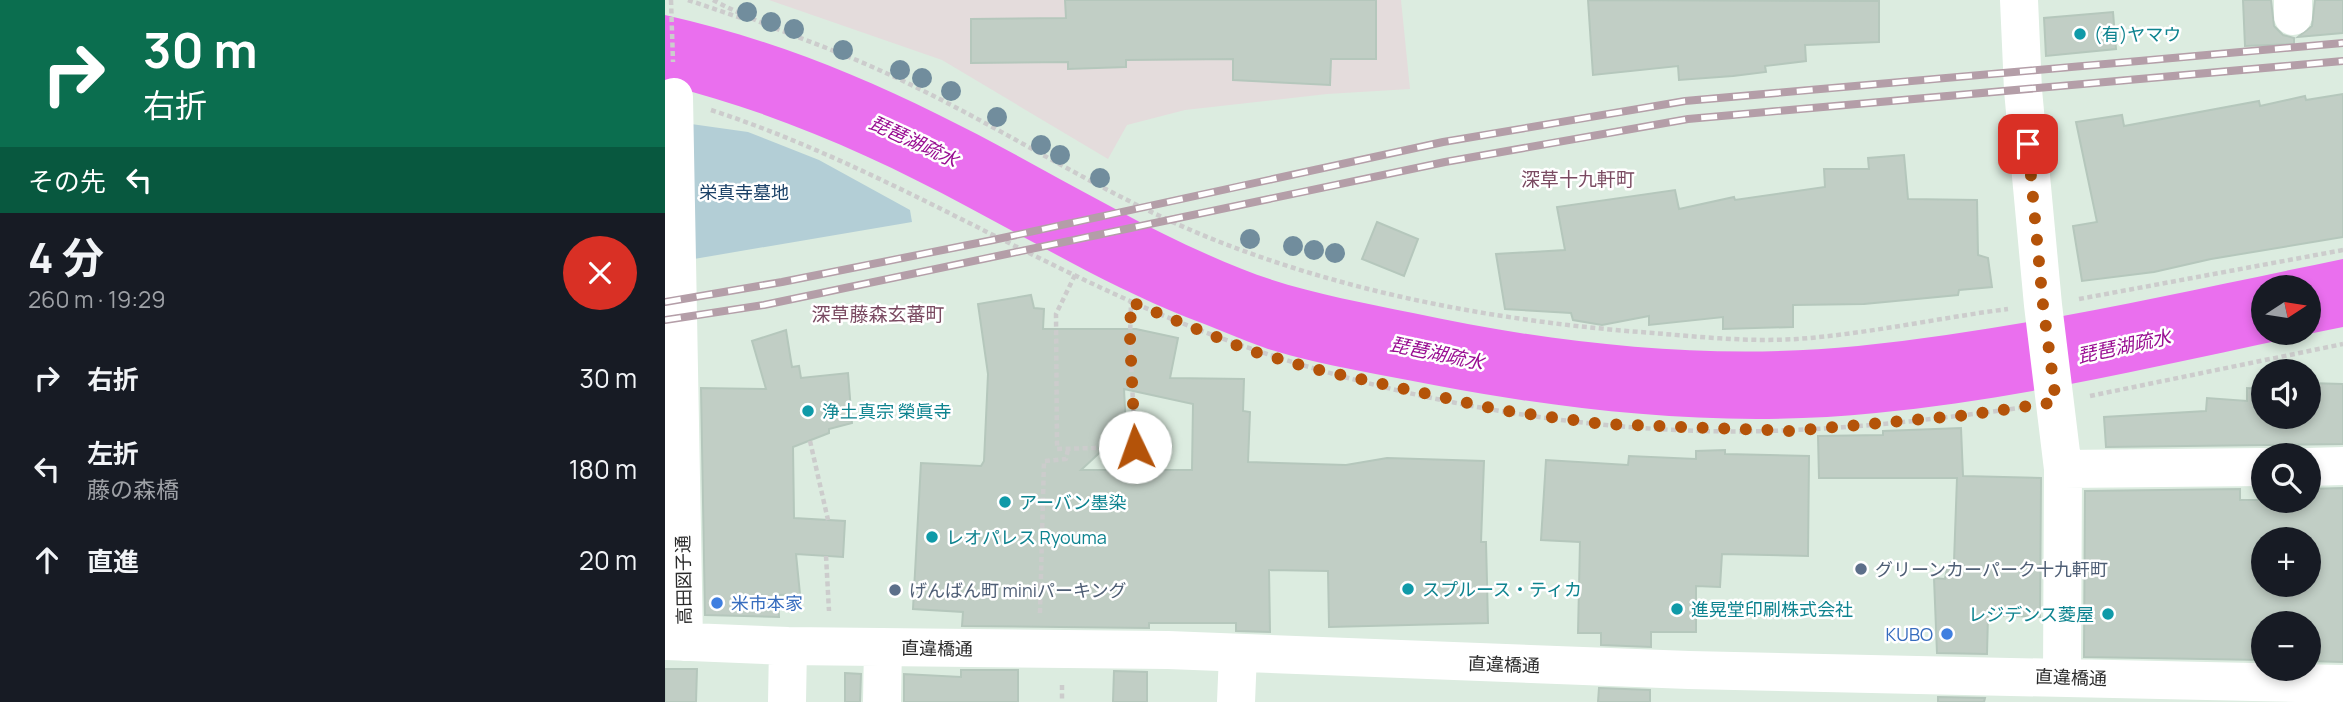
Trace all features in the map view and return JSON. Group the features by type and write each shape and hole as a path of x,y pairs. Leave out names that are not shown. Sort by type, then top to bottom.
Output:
{"street":[{"path":"2019,0 2023,90 2043,308 2063,469 2062,677"},
{"name":"高田図子通","path":"673,82 671,276 675,641"},
{"path":"2321,467 2343,466"},
{"path":"2063,469 2251,467"},
{"name":"直違橋通","path":"675,641 788,646 1238,654 1689,670 1921,688 2062,677 2157,691 2343,684"},
{"path":"787,702 788,646"},
{"path":"882,702 883,647"},
{"path":"1236,702 1238,654"}],"path":[{"path":"688,0 877,69 1104,190 1279,266 1406,298 1573,327 1696,337 1797,339 2043,308 2343,250"},
{"path":"713,0 758,24"},
{"path":"671,2 673,82 757,125 843,160 1131,302 1248,350 1310,368 1500,410 1602,424 1792,431 1968,415 2343,344"},
{"path":"1075,275 1056,314 1057,449 1135,447 1131,302"},
{"path":"810,440 828,520"},
{"path":"1040,649 1044,461 1066,459 1068,449"},
{"path":"826,556 832,647"}],"shaded area":[{"path":"769,0 1401,0 1410,89 1327,94 1185,110 1127,125 1108,159 942,60"}],"green space":[{"name":"栄真寺墓地","path":"684,123 748,132 819,160 910,210 912,222 688,260"}],"water":[{"name":"琵琶湖疏水","path":"665,15 770,44 871,83 975,133 1126,215 1242,269 1327,295 1522,333 1634,347 1690,350 1746,352 1858,346 2041,320 2251,278 2251,345 2258,345 1994,398 1821,417 1766,419 1657,415 1493,396 1353,370 1268,349 1129,292 930,187 857,152 781,121 665,85"},
{"path":"2343,259 2343,327 2321,332 2321,275 2267,275"}],"building":[{"path":"1065,0 1376,0 1376,59 1331,59 1330,85 1233,80 1233,59 1126,60 1126,67 1068,69 1068,62 971,63 971,19 1066,18"},
{"path":"1588,0 1879,1 1879,42 1805,45 1806,61 1765,66 1766,72 1733,76 1679,80 1678,66 1593,75"},
{"path":"2243,0 2271,0 2274,26 2283,35 2294,38 2294,44 2245,46"},
{"path":"2315,0 2343,0 2343,33 2298,37 2312,26"},
{"name":"(有)ヤマウ","path":"2113,12 2116,49 2046,56 2044,18"},
{"path":"2343,94 2343,237 2211,259 2154,272 2082,281 2073,226 2097,222 2076,122 2122,115 2124,126 2259,101 2260,106 2305,96 2306,100"},
{"path":"1904,155 1908,199 1977,200 1978,255 1988,258 1992,287 1959,290 1958,295 1864,304 1793,305 1793,327 1723,329 1723,317 1649,325 1649,316 1602,325 1573,320 1571,313 1505,309 1496,254 1565,250 1557,207 1675,190 1679,209 1734,197 1735,200 1825,187 1824,169 1869,169 1868,158"},
{"path":"1377,222 1418,239 1404,276 1362,259"},
{"path":"1031,295 1034,308 1044,309 1043,329 1136,329 1178,338 1170,378 1244,379 1243,411 1250,412 1248,462 1346,465 1387,458 1484,461 1481,542 1486,542 1488,623 1329,627 1328,571 1269,570 1270,632 1236,631 1236,623 1149,623 1149,628 962,626 963,612 913,609 921,463 981,466 984,461 988,374 978,304","holes":["1124,389 1193,404 1192,470 1081,470 1126,428"]},
{"path":"786,330 792,367 799,366 801,378 848,373 852,423 829,429 829,433 793,447 794,518 845,521 843,557 796,554 800,594 778,595 779,617 705,615 701,388 766,389 752,341"},
{"path":"2321,383 2343,384 2343,444 2251,443 2251,445 2106,447 2104,417 2206,411 2207,398 2247,401 2247,388 2251,388 2251,429 2321,429"},
{"path":"1961,428 1963,476 2041,478 2040,617 1988,615 1987,654 1937,653 1934,578 1945,579 1948,563 1954,562 1957,478 1819,478 1818,436 1883,435 1883,431"},
{"path":"1725,450 1725,454 1809,456 1808,556 1722,554 1720,587 1696,586 1696,632 1651,632 1651,647 1601,645 1601,633 1578,633 1580,542 1541,540 1546,460 1628,465 1629,456 1696,459 1696,451"},
{"path":"2343,488 2343,662 2321,661 2321,611 2251,611 2251,660 2084,657 2085,491 2240,489 2240,500 2251,500 2251,513 2321,513 2321,489"},
{"path":"665,669 697,669 696,702 665,702"},
{"path":"961,670 1018,670 1018,702 904,702 904,674 961,677"},
{"path":"1114,671 1147,672 1147,702 1113,702"},
{"path":"845,673 861,674 860,702 845,702"},
{"path":"1599,688 1650,690 1650,702 1598,702"},
{"path":"1938,697 1985,698 1984,702 1938,702"}],"railway":[{"path":"665,302 993,240 1443,142 1685,101 2343,43"},
{"path":"665,320 764,305 1445,162 1688,119 2343,61"}],"place":[{"name":"(有)ヤマウ","path":"2080,34"},
{"name":"浄土真宗 榮眞寺","path":"808,411"},
{"name":"アーバン墨染","path":"1005,502"},
{"name":"レオパレス Ryouma","path":"932,537"},
{"name":"グリーンカーパーク十九軒町","path":"1861,569"},
{"name":"スプルース・ティカ","path":"1408,589"},
{"name":"げんばん町 miniパーキング","path":"895,590"},
{"name":"米市本家","path":"717,603"},
{"name":"進晃堂印刷株式会社","path":"1677,609"},
{"name":"レジデンス菱屋","path":"2108,614"},
{"name":"KUBO","path":"1947,634"}],"district":[{"name":"深草十九軒町","path":"1578,179"},
{"name":"深草藤森玄蕃町","path":"878,314"}],"route":[{"path":"1135,447 1131,302 1248,350 1310,368 1500,410 1602,424 1675,429 1792,431 1968,415 2056,402 2043,305 2028,144"}]}
